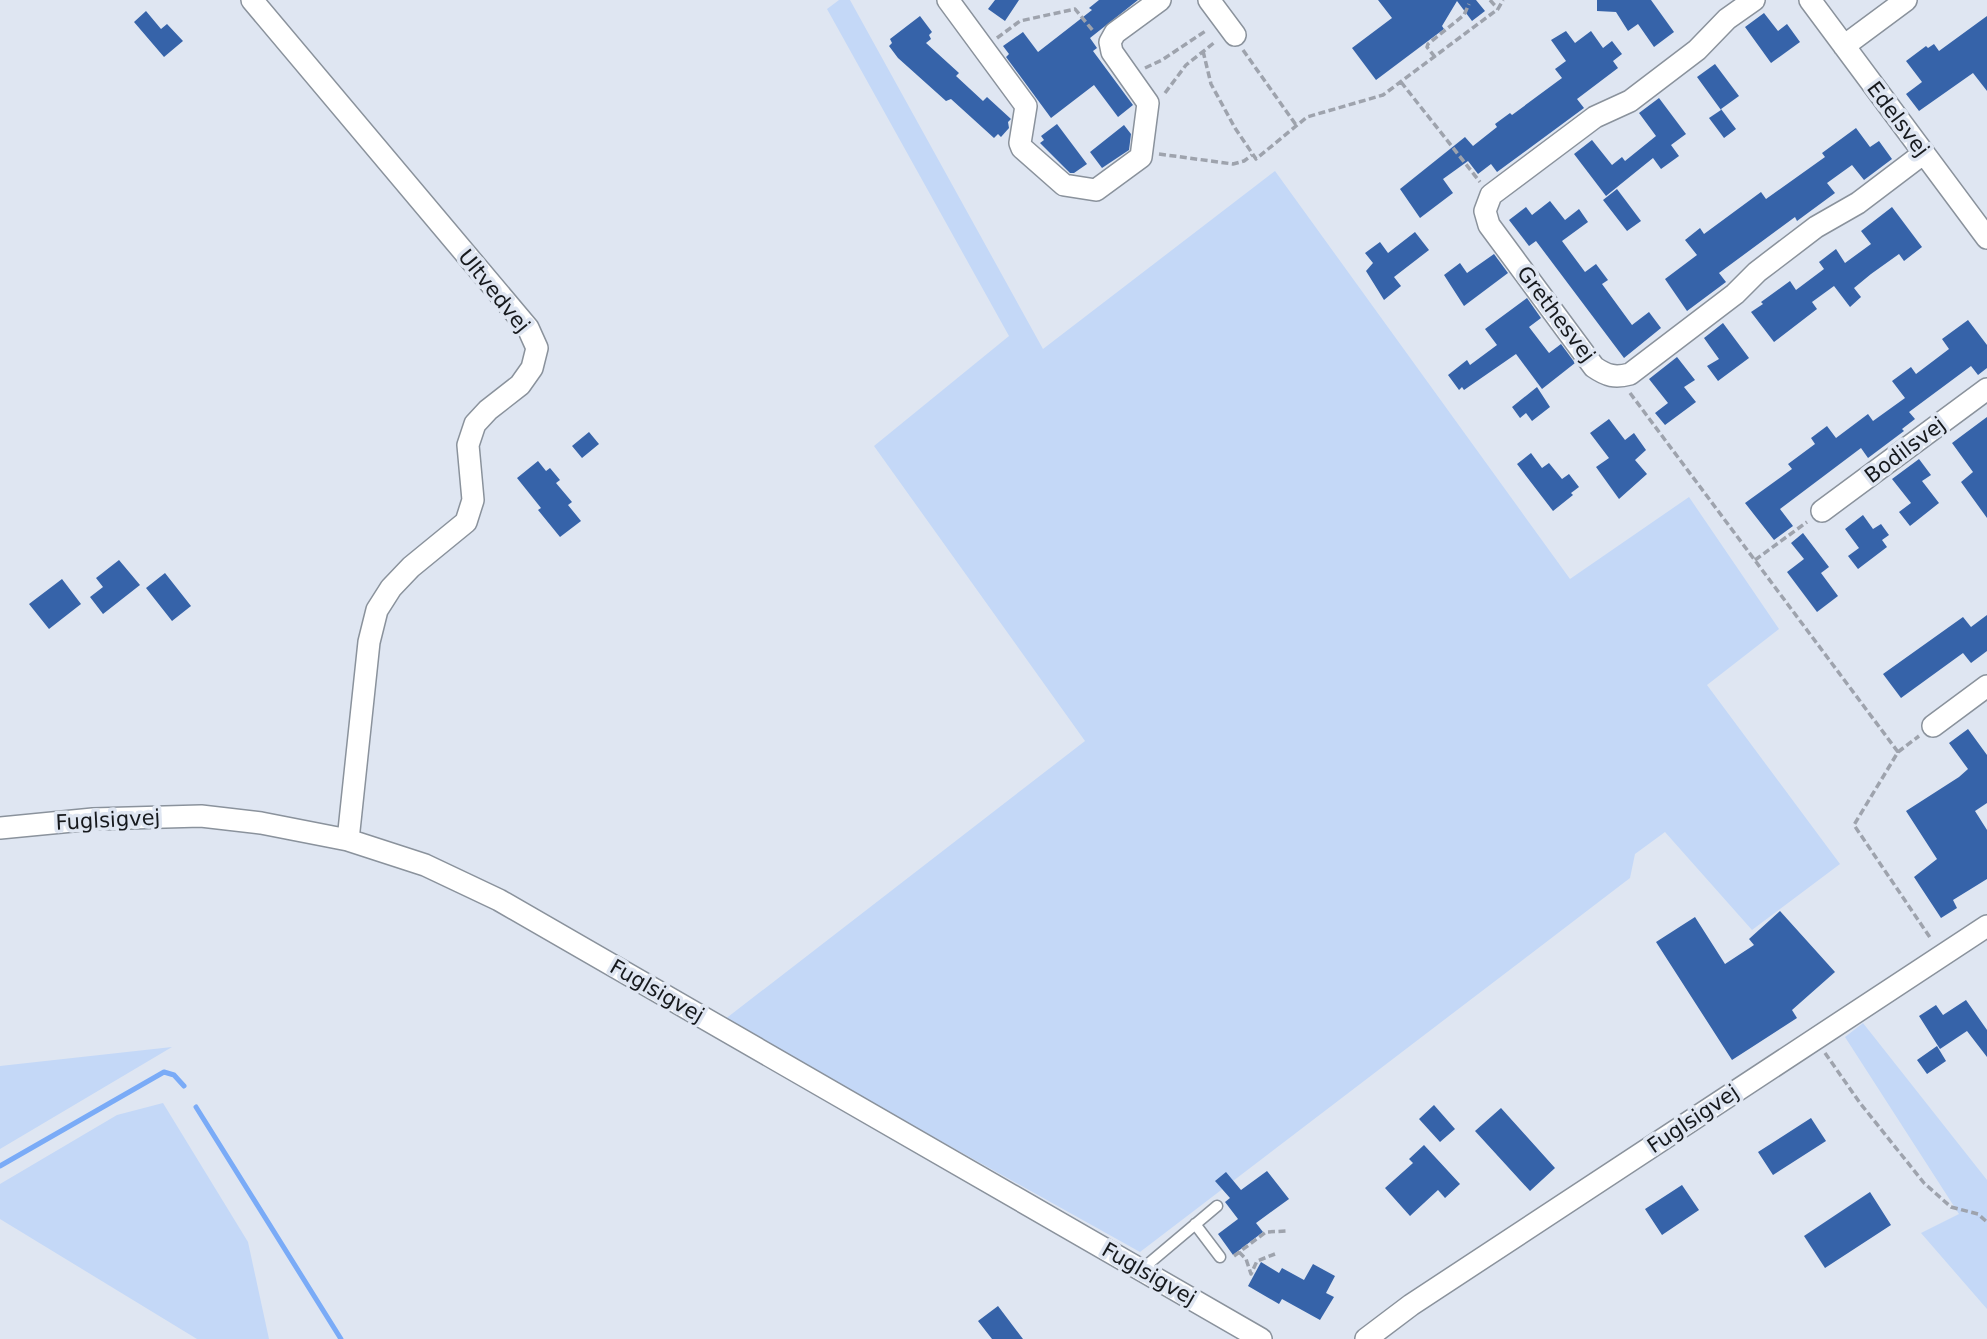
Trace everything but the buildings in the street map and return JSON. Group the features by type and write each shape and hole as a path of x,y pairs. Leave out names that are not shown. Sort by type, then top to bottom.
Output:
{"street":[{"name":"Ultvedvej","path":"252,0 528,328 537,348 532,368 520,385 475,424 468,445 473,500 466,522 411,567 391,588 377,610 369,642 348,840"},
{"path":"958,5 984,48 1027,106 1020,143 1022,148 1058,182 1070,187 1096,190 1138,161 1143,152 1148,103 1112,52 1110,42 1115,33 1160,0"},
{"path":"1209,0 1230,28"},
{"path":"1491,195 1595,117 1630,101 1697,50 1727,19 1754,0"},
{"name":"Edelsvej","path":"1810,0 1987,237"},
{"path":"1844,46 1906,0"},
{"name":"Grethesvej","path":"1491,195 1485,211 1489,225 1594,367 1605,374 1619,377 1630,374 1735,294 1757,272 1816,227 1858,203 1924,152"},
{"name":"Bodilsvej","path":"1822,511 1987,389"},
{"path":"1933,726 1987,685"},
{"name":"Fuglsigvej","path":"0,828 93,818 201,816 261,823 348,840 425,865 499,900 1261,1339"},
{"name":"Fuglsigvej","path":"1366,1339 1411,1305 1814,1038 1987,927"}],"lane":[{"path":"1141,1270 1217,1206"},
{"path":"1195,1224 1220,1257"}],"path":[{"path":"1490,0 1497,9"},
{"path":"1203,51 1211,84 1256,159 1312,115 1383,95 1497,9 1503,0"},
{"path":"1435,57 1427,47 1428,44 1464,15 1469,4"},
{"path":"984,48 1020,21 1075,9 1100,39 1110,42"},
{"path":"1148,103 1162,95 1186,65 1230,28"},
{"path":"1131,77 1189,42 1230,28"},
{"path":"1230,28 1296,125"},
{"path":"1401,82 1491,195"},
{"path":"1143,152 1233,164 1252,155"},
{"path":"1619,377 1898,752"},
{"path":"1755,560 1822,511"},
{"path":"1933,726 1898,752 1854,825 1941,956"},
{"path":"1814,1038 1860,1103 1924,1183 1951,1207 1978,1214 1987,1222"},
{"path":"1220,1257 1233,1257 1266,1232 1287,1231"},
{"path":"1239,1252 1251,1273 1257,1261 1275,1254"}],"shaded area":[{"path":"839,0 850,0 1043,349 1275,171 1570,579 1689,497 1779,629 1707,685 1840,864 1752,930 1665,832 1635,854 1630,878 1140,1252 724,1020 1085,741 874,446 1009,336 827,9"},
{"path":"1863,1023 1987,1180 1987,1309 1921,1233 1959,1214 1845,1037"},
{"path":"172,1047 0,1149 0,1066"},
{"path":"163,1103 248,1242 269,1339 197,1339 0,1219 0,1184 117,1115"}],"waterway":[{"path":"0,1166 164,1072 174,1075 184,1086"},
{"path":"196,1107 341,1339"}]}
